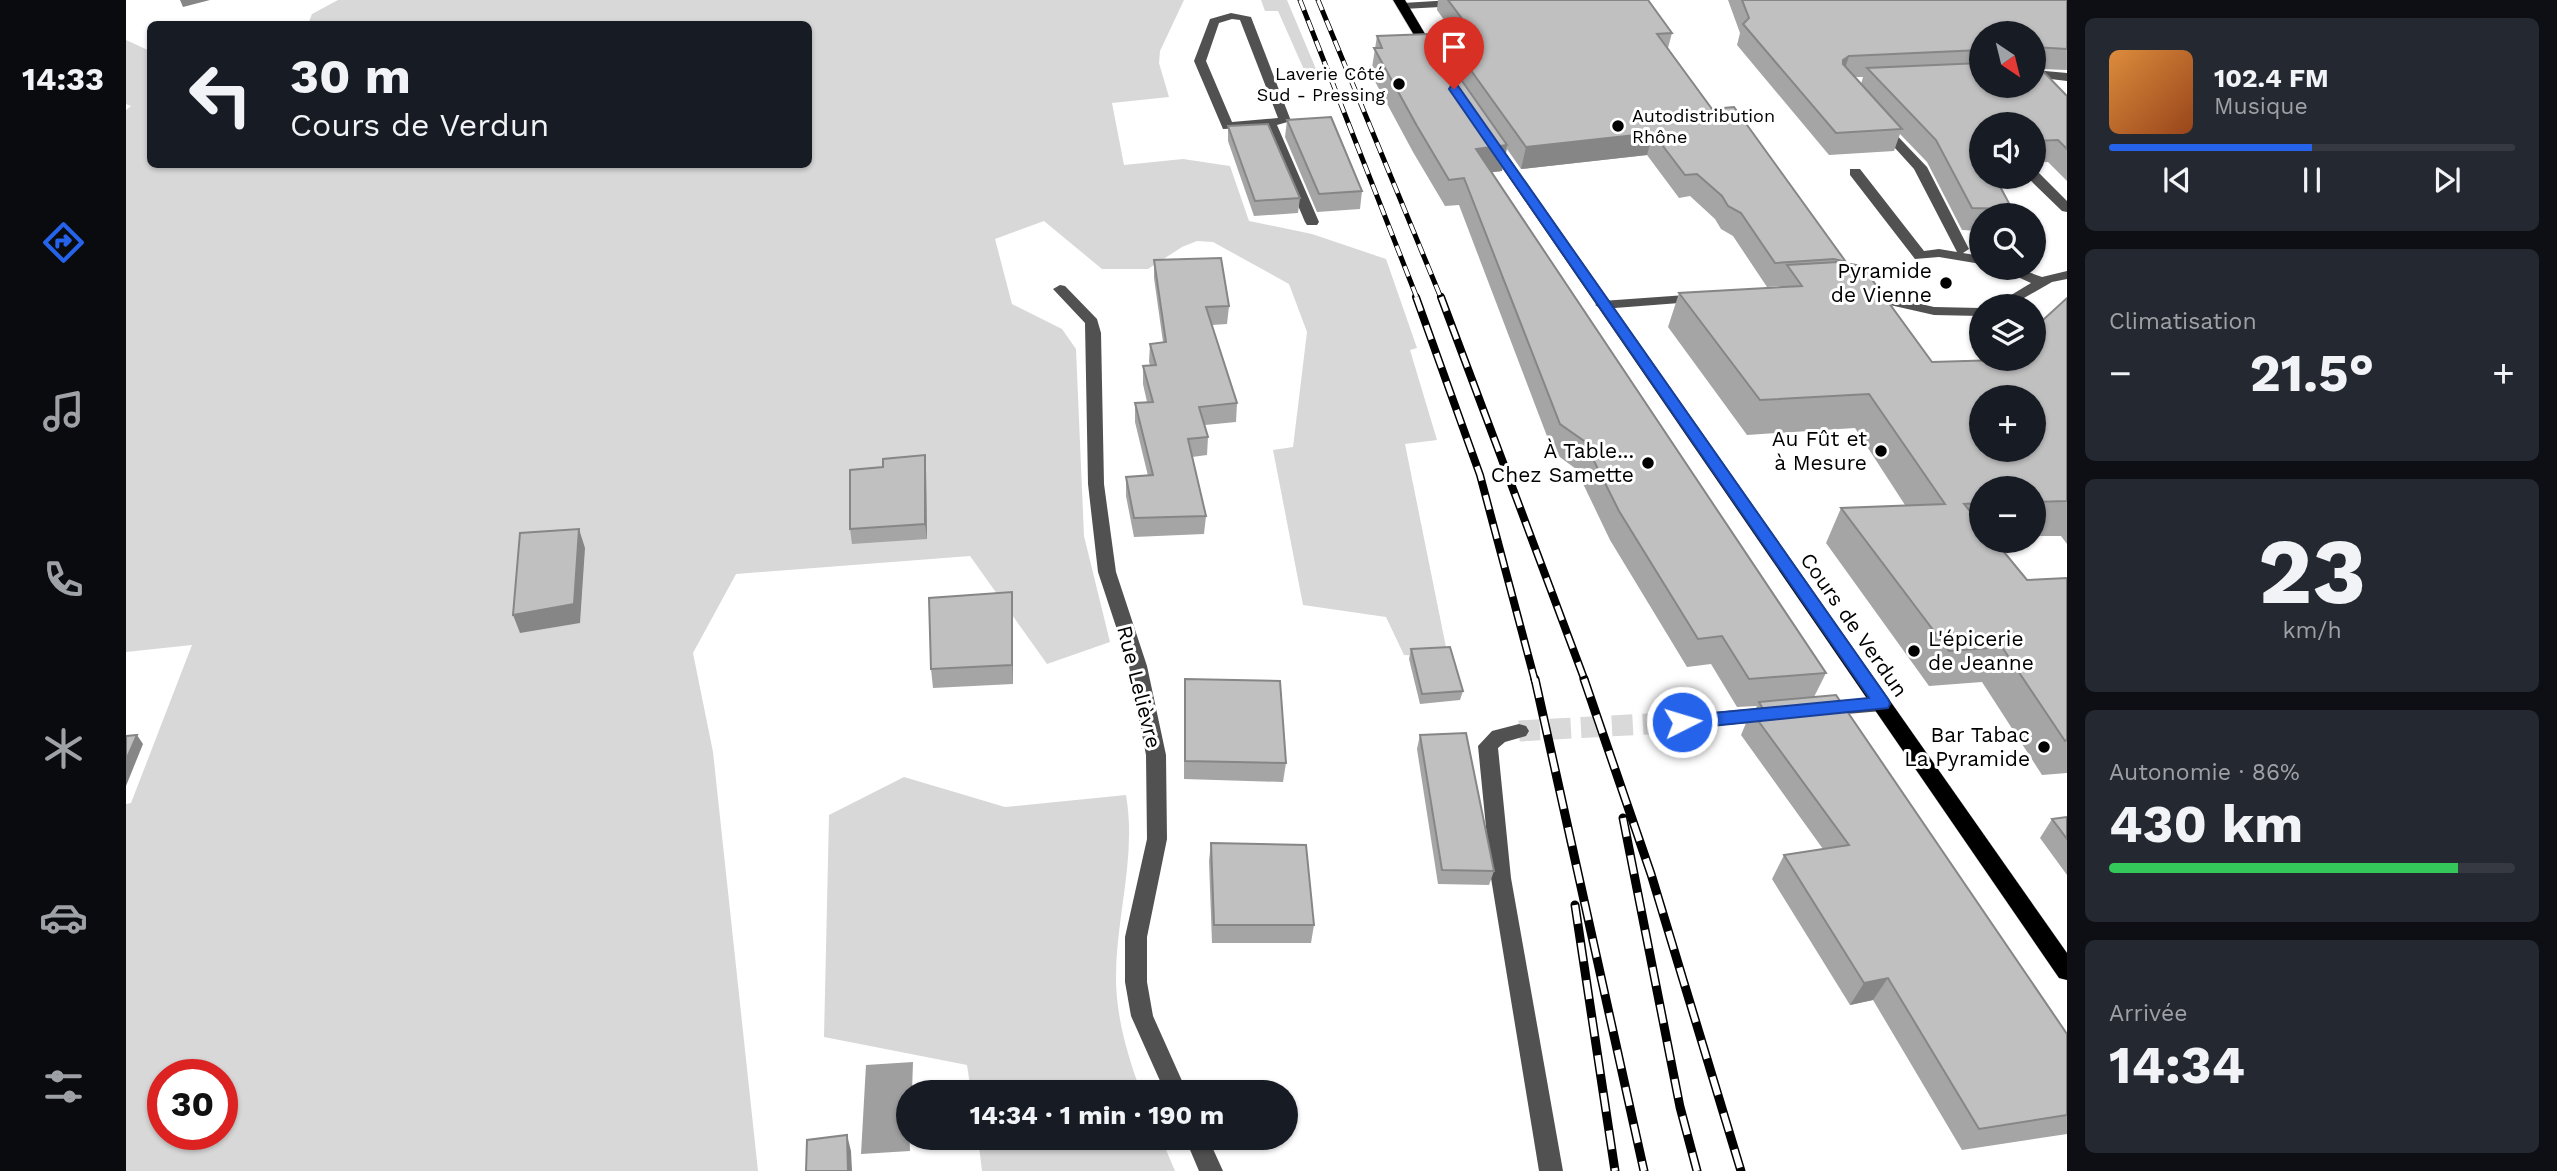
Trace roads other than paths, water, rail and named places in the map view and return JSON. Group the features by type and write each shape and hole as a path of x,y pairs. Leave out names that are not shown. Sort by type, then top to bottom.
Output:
{"main road":[{"path":"1401,3 1415,32 1436,62"},
{"name":"Cours de Verdun","path":"1485,132 1602,305 2067,971"}],"street":[{"path":"1401,3 1466,2"},
{"path":"1229,12 1245,18 1285,121 1269,122 1227,126 1200,61 1214,21 1229,12"},
{"path":"2046,75 2067,77"},
{"path":"1877,121 1920,167 1962,248"},
{"path":"1269,122 1312,222"},
{"path":"1855,172 1920,256 1939,253 1969,258"},
{"path":"2046,188 2067,208"},
{"path":"2022,294 2043,282 2064,275"},
{"path":"2038,280 2043,282"},
{"name":"Rue Lelièvre","path":"1060,289 1092,322 1096,484 1107,572 1138,666 1156,755 1157,839 1136,937 1136,982 1142,1016 1171,1080"},
{"path":"1853,293 1934,311 1969,312"},
{"path":"1602,305 1716,297"},
{"path":"1682,722 1882,704"},
{"path":"1519,732 1499,736 1488,746 1501,878 1551,1171"},
{"path":"1201,1150 1211,1171"}],"tunnel":[{"path":"1519,731 1682,722"}],"railway":[{"path":"1300,0 1417,298"},
{"path":"1318,0 1441,298"},
{"path":"1416,297 1480,475 1535,681"},
{"path":"1441,297 1585,681"},
{"path":"1535,679 1644,1171"},
{"path":"1584,679 1651,874 1741,1171"},
{"path":"1623,818 1680,1107 1697,1171"},
{"path":"1575,905 1615,1171"}],"place":[{"name":"Laverie Côté Sud - Pressing","path":"1399,84"},
{"name":"Autodistribution Rhône","path":"1618,126"},
{"name":"Pyramide de Vienne","path":"1946,283"},
{"name":"Au Fût et à Mesure","path":"1881,451"},
{"name":"À Table... Chez Samette","path":"1648,463"},
{"name":"L'épicerie de Jeanne","path":"1914,651"},
{"name":"Bar Tabac La Pyramide","path":"2044,747"}]}
